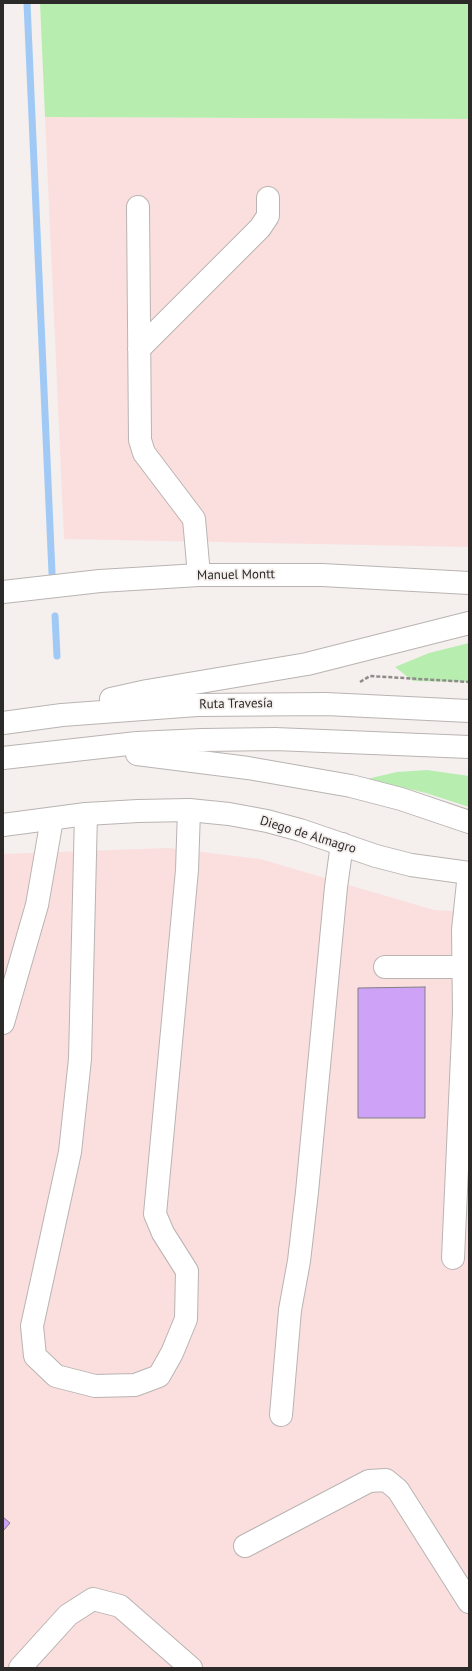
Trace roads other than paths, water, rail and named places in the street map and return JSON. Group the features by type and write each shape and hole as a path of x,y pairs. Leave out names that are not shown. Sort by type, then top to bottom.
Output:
{"main road":[{"path":"139,349 260,228 268,216 268,198"},
{"path":"138,207 140,440 144,453 194,519 199,575"},
{"name":"Manuel Montt","path":"3,592 100,581 199,575 322,575 469,583"},
{"path":"62,715 118,697 308,664 469,623"},
{"name":"Ruta Travesía","path":"3,722 152,707 258,703 326,704 469,711"},
{"path":"3,758 72,749 137,743 275,739 469,747"},
{"path":"72,749 190,760 300,776 351,786 401,799 469,822"},
{"name":"Diego de Almagro","path":"3,825 86,814 157,810 189,810 228,814 267,821 376,856 411,865 469,873"},
{"path":"86,814 80,1067 70,1152 32,1326 35,1356 56,1376 95,1386 135,1385 159,1376 172,1353 186,1319 187,1271 163,1233 155,1214 188,870 189,810"},
{"path":"3,1023 37,905 52,819"},
{"path":"281,1415 290,1310 299,1261 307,1192 336,887 342,844"},
{"path":"453,1258 464,1012 463,930 469,873"},
{"path":"385,967 464,967"},
{"path":"245,1546 369,1481 386,1480 398,1490 469,1602"},
{"path":"20,1668 68,1615 93,1599 120,1606 191,1668"}],"waterway":[{"path":"27,3 52,573"},
{"path":"55,616 57,656"}]}
